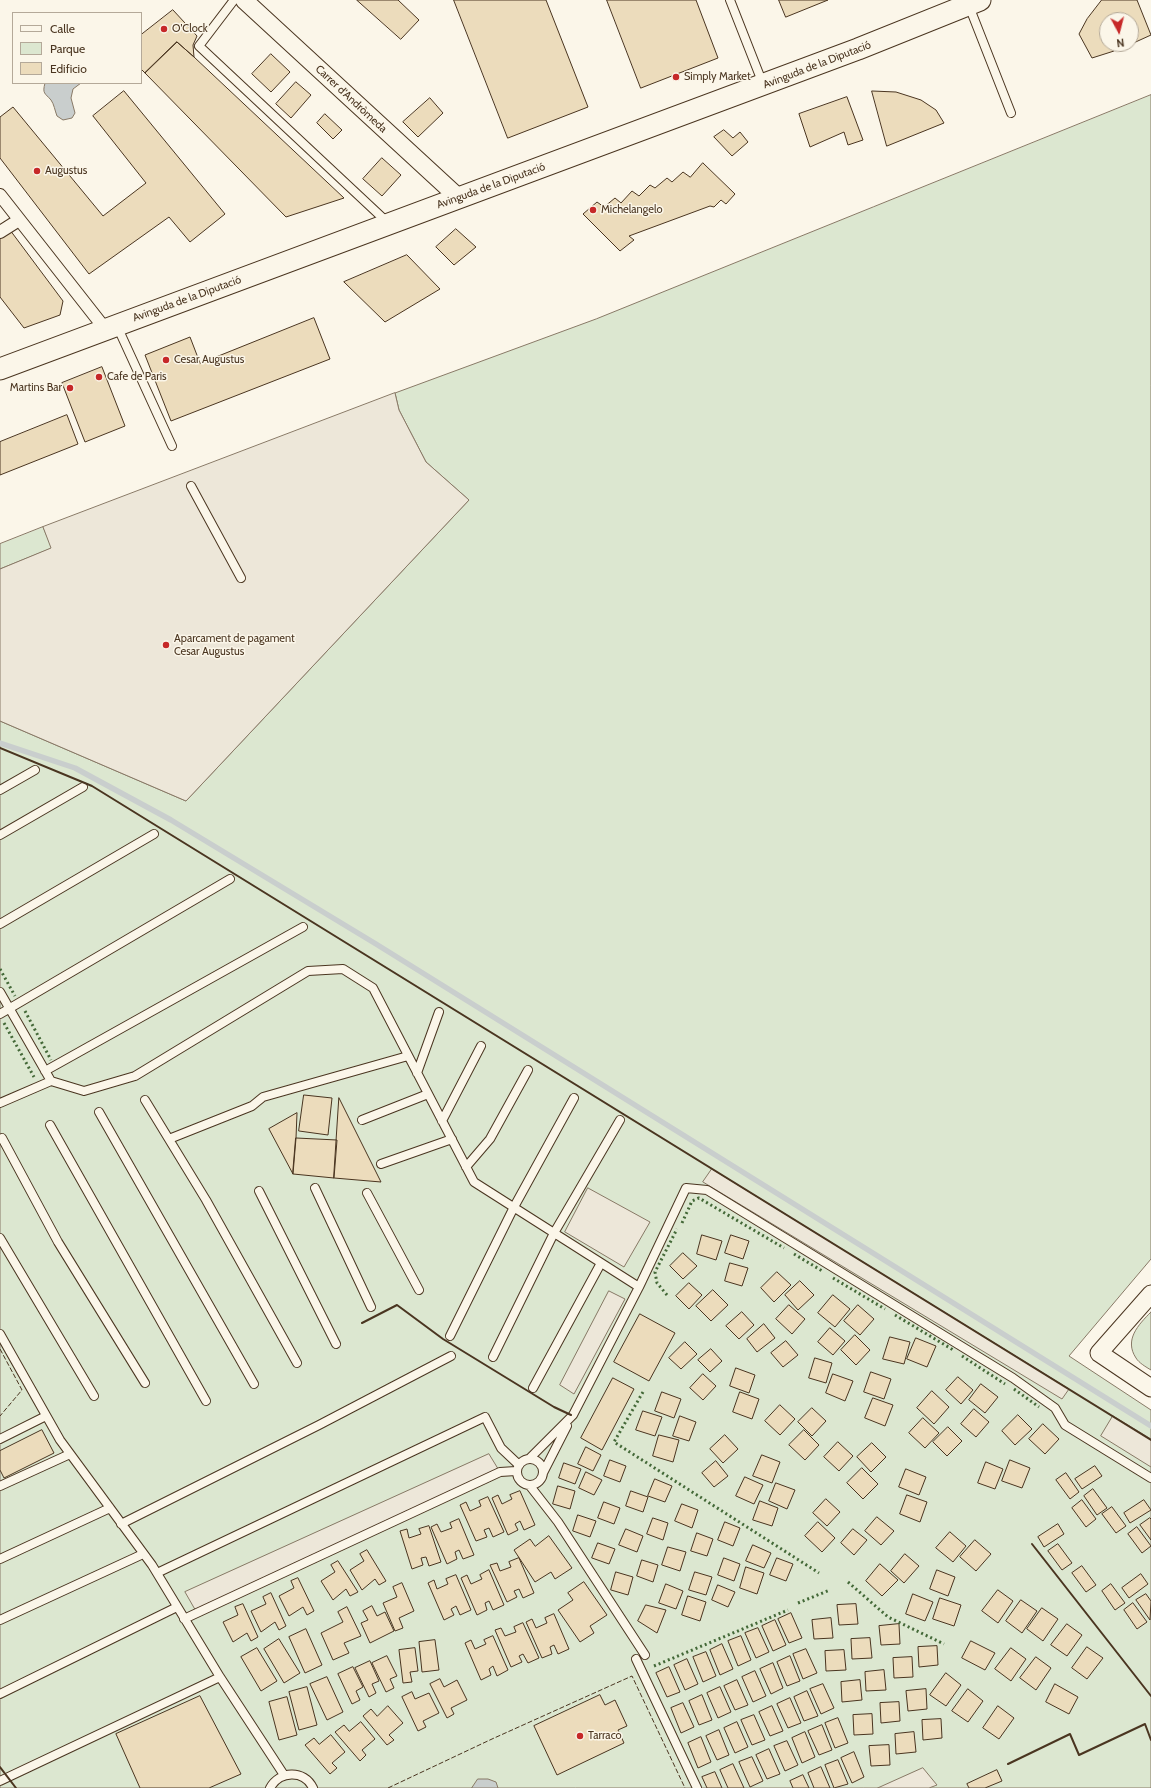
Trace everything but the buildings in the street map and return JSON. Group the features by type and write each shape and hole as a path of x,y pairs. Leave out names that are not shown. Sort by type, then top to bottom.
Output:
{"street":[{"name":"Carrer d'Andròmeda","path":"244,0 459,198"},
{"name":"Avinguda de la Diputació","path":"0,369 763,85 974,2"},
{"path":"0,195 19,220 111,328"},
{"path":"0,232 19,220"},
{"path":"1151,1294 1099,1353 1151,1388"}],"lane":[{"path":"234,0 199,46 389,224"},
{"path":"730,0 763,85"},
{"path":"974,2 1011,113"},
{"path":"111,328 172,446"},
{"path":"191,486 241,578"},
{"path":"0,790 35,770"},
{"path":"0,835 83,787"},
{"path":"0,924 154,834"},
{"path":"0,1014 230,879"},
{"path":"45,1071 303,927"},
{"path":"0,1103 51,1081 84,1091 135,1076 308,971 343,969 373,988 474,1182 639,1287"},
{"path":"0,992 51,1081"},
{"path":"417,1073 439,1012"},
{"path":"442,1121 481,1046"},
{"path":"169,1139 252,1106 263,1097 408,1056"},
{"path":"466,1167 490,1139 528,1070"},
{"path":"362,1120 428,1094"},
{"path":"450,1336 514,1207 574,1098"},
{"path":"145,1100 169,1139 297,1363"},
{"path":"99,1112 254,1384"},
{"path":"493,1357 554,1233 620,1120"},
{"path":"50,1126 206,1401"},
{"path":"2,1138 58,1242 145,1383"},
{"path":"381,1164 452,1139"},
{"path":"315,1188 371,1307"},
{"path":"530,1486 540,1481 639,1287 686,1188 707,1190 1013,1378 1055,1408 1065,1425 1151,1478"},
{"path":"258,1191 336,1344"},
{"path":"367,1193 419,1290"},
{"path":"0,1238 94,1396"},
{"path":"533,1388 601,1263"},
{"path":"0,1334 46,1416 70,1454 157,1573 220,1677 284,1775"},
{"path":"121,1524 319,1425 451,1356"},
{"path":"0,1439 46,1416"},
{"path":"157,1573 485,1417 501,1448 518,1468"},
{"path":"571,1418 529,1459 525,1460 518,1468 516,1475 521,1482 530,1486 558,1522 645,1655"},
{"path":"0,1486 70,1454"},
{"path":"529,1459 534,1460 541,1465 543,1473"},
{"path":"184,1619 500,1472 518,1468"},
{"path":"0,1559 110,1508"},
{"path":"0,1620 144,1554"},
{"path":"0,1694 177,1607"},
{"path":"636,1659 697,1788"},
{"path":"0,1781 220,1677"},
{"path":"270,1788 278,1778 284,1775 299,1775 306,1779 313,1788"}],"green space":[{"path":"1151,95 1151,1259 1069,1356 1151,1410 1151,1788 0,1788 0,721 186,801 469,500 426,462 399,410 395,393 596,319"},
{"path":"43,527 52,548 0,569 0,544"},
{"path":"1151,1312 1151,1370 1137,1360 1131,1345 1137,1328"}],"shaded area":[{"path":"45,84 80,84 73,89 71,98 75,113 72,118 63,120 57,116 51,100 44,91"},
{"name":"Aparcament de pagament Cesar Augustus","path":"395,393 399,410 426,462 469,500 186,801 0,721 0,569 51,548 43,527"},
{"path":"712,1169 1069,1389 1062,1399 703,1182"},
{"path":"588,1188 650,1222 624,1267 565,1232"},
{"path":"609,1291 625,1299 574,1394 560,1385"},
{"path":"1113,1416 1151,1439 1151,1467 1101,1436"},
{"path":"489,1454 500,1472 197,1613 185,1592"},
{"path":"923,1768 937,1785 929,1788 878,1788"},
{"path":"478,1779 488,1779 496,1782 498,1788 472,1788"}],"waterway":[{"path":"0,743 75,768 171,820 376,944 1151,1426"}],"hedge":[{"path":"0,969 15,996"},
{"path":"25,1011 51,1060"},
{"path":"4,1023 34,1077"},
{"path":"682,1223 692,1201 699,1198 784,1248"},
{"path":"667,1295 657,1283 655,1272 677,1229"},
{"path":"794,1254 824,1272"},
{"path":"833,1278 885,1309"},
{"path":"895,1315 955,1351"},
{"path":"962,1356 1005,1384"},
{"path":"1014,1389 1039,1407"},
{"path":"643,1392 614,1442 819,1573"},
{"path":"848,1582 888,1617 944,1644"},
{"path":"798,1603 830,1590"},
{"path":"654,1666 788,1610"}],"fence":[{"path":"0,1349 22,1390 0,1416"},
{"path":"388,1788 632,1676 685,1788"}],"wall":[{"path":"0,748 92,786 1151,1440"},
{"path":"362,1323 397,1305 443,1339 554,1407 571,1415"},
{"path":"1032,1544 1151,1696"},
{"path":"1008,1764 1070,1734 1079,1755 1145,1724 1151,1740"},
{"path":"0,1767 16,1788"}],"place":[{"name":"O'Clock","path":"164,29"},
{"name":"Simply Market","path":"676,77"},
{"name":"Augustus","path":"37,171"},
{"name":"Michelangelo","path":"593,210"},
{"name":"Cesar Augustus","path":"166,360"},
{"name":"Cafe de Paris","path":"99,377"},
{"name":"Martins Bar","path":"70,388"},
{"name":"Aparcament de pagament Cesar Augustus","path":"166,645"},
{"name":"Tarraco","path":"580,1736"}]}
